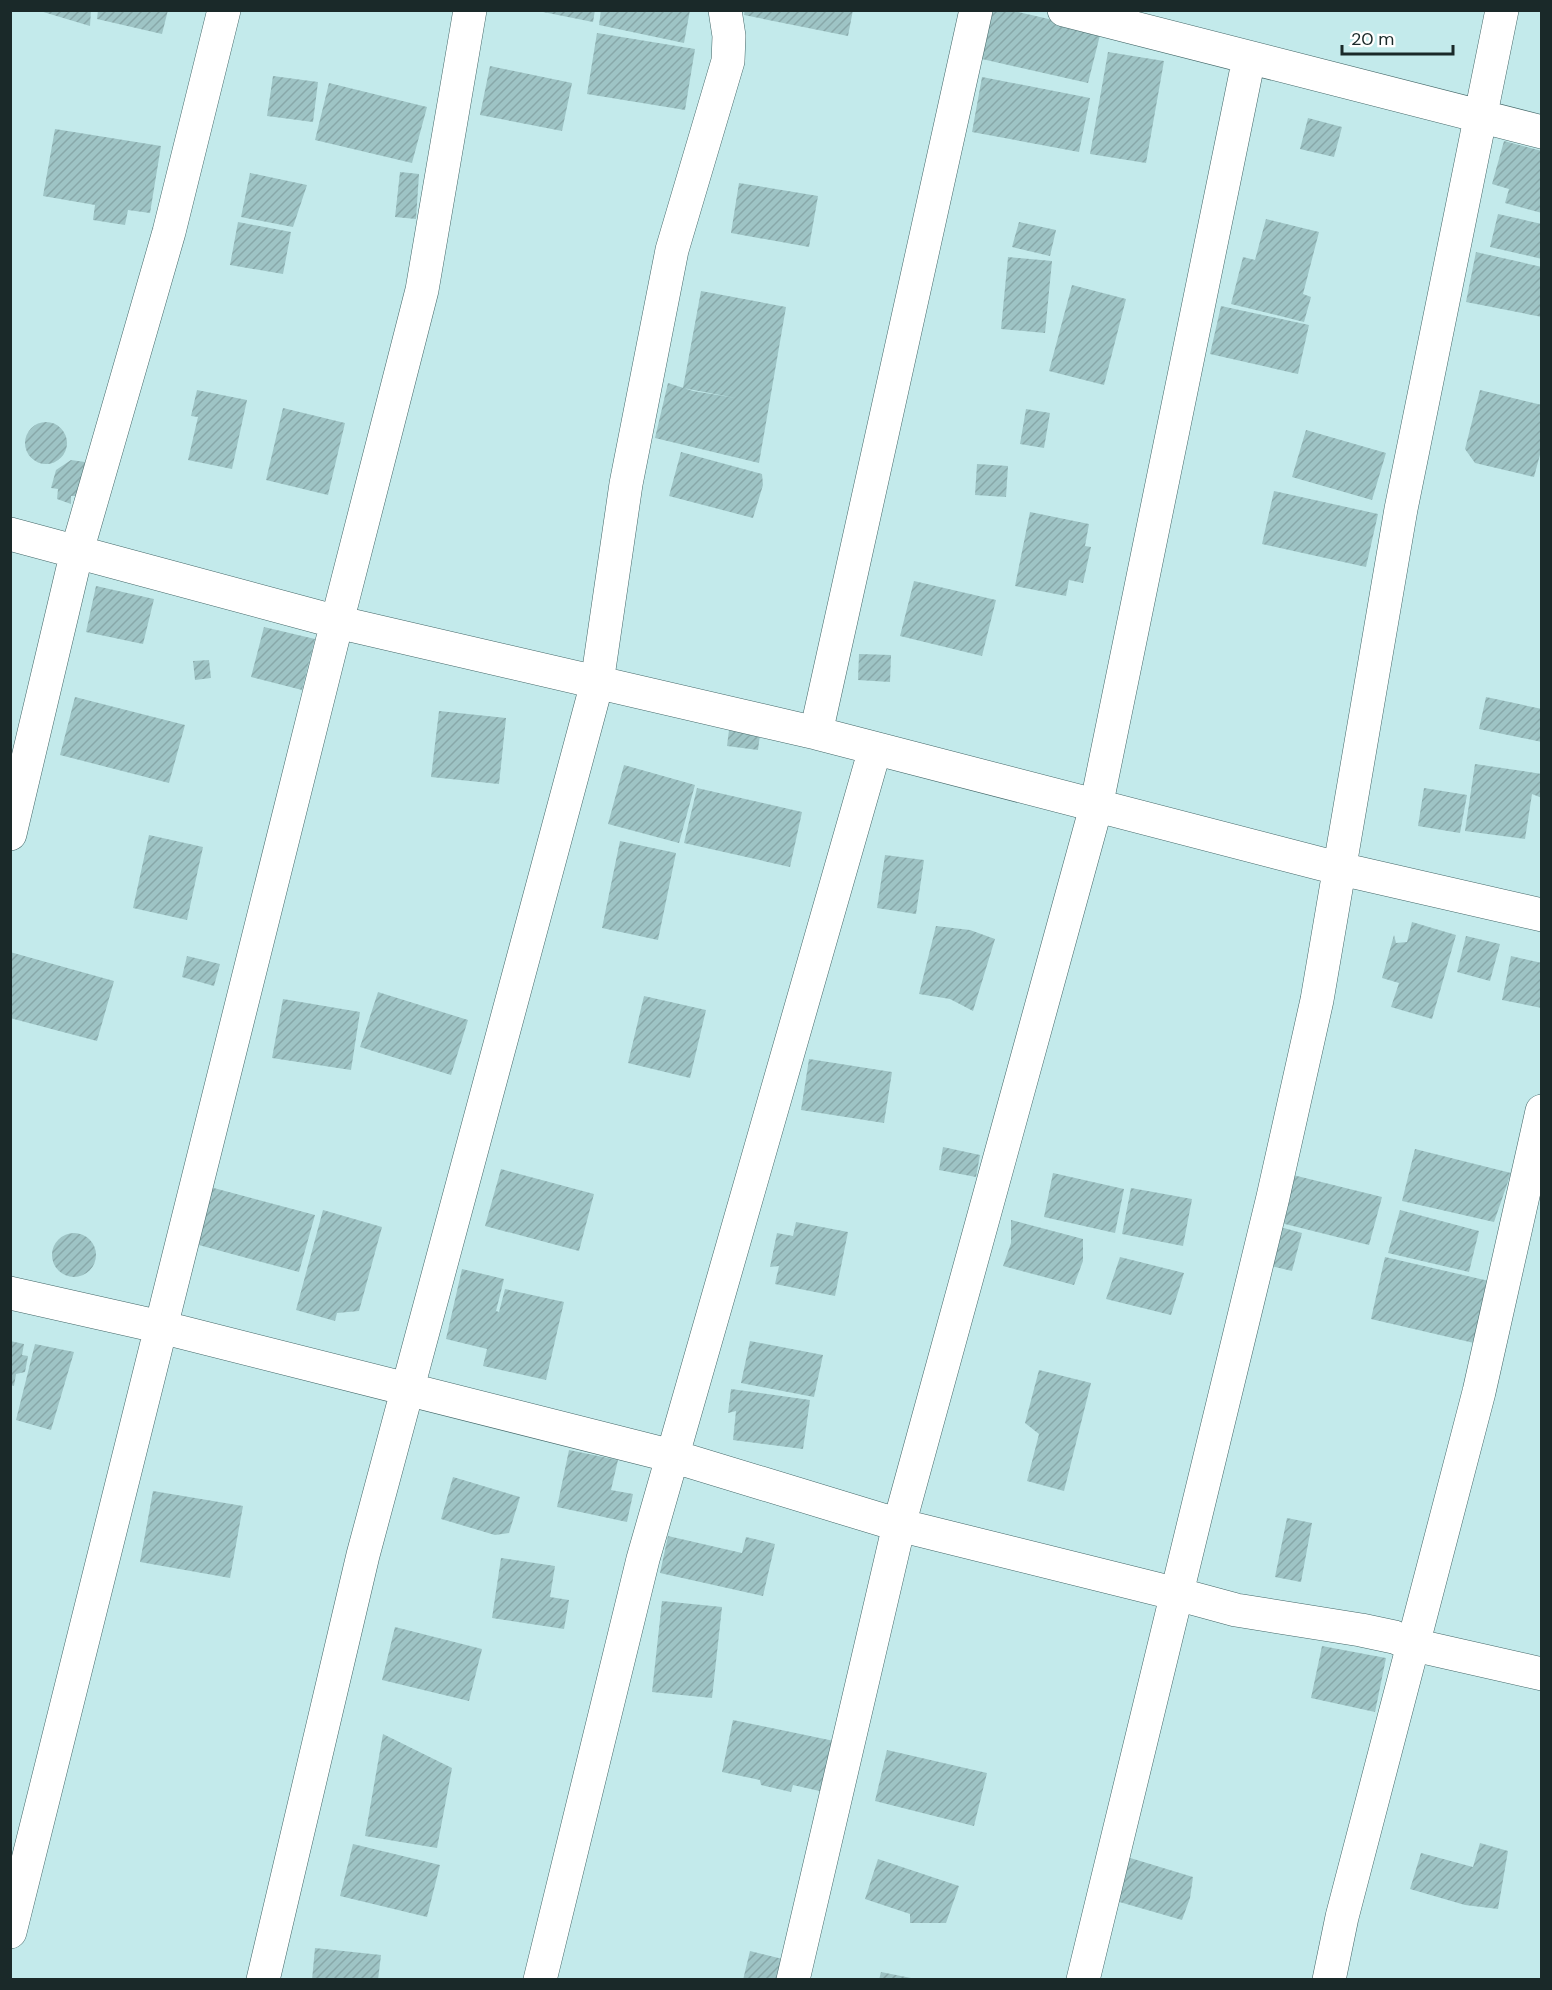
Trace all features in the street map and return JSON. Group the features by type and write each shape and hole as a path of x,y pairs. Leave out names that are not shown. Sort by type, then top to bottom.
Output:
{"street":[{"path":"10,834 77,551 170,232 224,10"},
{"path":"10,1932 422,290 470,10"},
{"path":"263,1980 363,1555 597,683 626,484 672,250 728,62 729,36 724,10"},
{"path":"816,733 976,10"},
{"path":"1064,10 1542,132"},
{"path":"1083,1980 1273,1197 1317,1000 1401,509 1502,10"},
{"path":"793,1980 898,1525 1096,807 1249,58"},
{"path":"10,534 337,622 816,733 1341,869 1542,915"},
{"path":"540,1980 643,1559 875,749"},
{"path":"1329,1980 1342,1917 1479,1392 1542,1111"},
{"path":"10,1293 161,1327 672,1456 898,1525 1236,1610 1330,1624 1542,1674"}],"building":[{"path":"91,10 90,26 40,11"},
{"path":"98,10 168,10 162,34 97,19"},
{"path":"533,10 595,10 593,22"},
{"path":"601,10 690,10 684,43 599,25"},
{"path":"745,10 853,10 848,36 744,15"},
{"path":"993,10 1010,10 1101,31 1088,83 982,59"},
{"path":"597,33 695,49 685,110 587,94"},
{"path":"1108,52 1164,61 1146,163 1090,154"},
{"path":"490,66 572,83 562,131 480,115"},
{"path":"273,76 318,82 313,122 267,116"},
{"path":"982,77 1090,98 1079,152 972,132"},
{"path":"329,83 427,107 412,163 315,140"},
{"path":"1308,118 1342,127 1334,157 1300,149"},
{"path":"55,129 161,146 150,213 128,210 125,225 93,220 95,205 43,196"},
{"path":"1504,141 1542,151 1542,213 1505,203 1509,189 1492,184"},
{"path":"400,172 419,174 416,219 395,217"},
{"path":"250,173 307,185 293,227 241,217"},
{"path":"739,183 818,196 809,247 731,233"},
{"path":"1498,214 1542,224 1542,259 1490,247"},
{"path":"1266,219 1319,232 1303,294 1311,297 1304,322 1231,304 1243,257 1255,260"},
{"path":"238,222 291,232 283,274 230,265"},
{"path":"1019,222 1056,230 1050,256 1012,247"},
{"path":"1476,252 1542,267 1542,317 1466,302"},
{"path":"1008,257 1052,261 1045,333 1001,329"},
{"path":"1072,285 1126,299 1104,385 1049,371"},
{"path":"701,291 786,307 759,463 655,438 668,383 683,388","holes":["685,388 736,398 693,391"]},
{"path":"1221,306 1309,325 1298,374 1210,354"},
{"path":"197,390 247,400 232,469 188,460 198,417 191,416"},
{"path":"1480,390 1542,405 1542,447 1534,477 1475,463 1465,449"},
{"path":"283,408 345,423 328,495 266,480"},
{"path":"1026,409 1050,413 1044,448 1020,444"},
{"path":"46,422 61,428 67,443 61,458 46,464 31,458 25,443 31,428"},
{"path":"1306,430 1386,453 1372,500 1292,477"},
{"path":"681,452 762,474 763,485 753,518 669,496"},
{"path":"71,460 92,463 81,496 71,496 71,504 57,499 58,489 51,488 56,470"},
{"path":"977,464 1008,466 1006,497 975,495"},
{"path":"1274,491 1378,514 1366,567 1262,544"},
{"path":"1030,512 1089,524 1085,546 1091,547 1083,583 1069,580 1066,596 1015,586"},
{"path":"914,581 996,600 982,656 900,636"},
{"path":"96,586 154,599 143,644 86,632"},
{"path":"264,627 315,639 302,690 251,677"},
{"path":"859,654 891,655 890,682 858,680"},
{"path":"209,660 211,678 195,680 193,661"},
{"path":"75,697 185,725 169,783 60,755"},
{"path":"1486,697 1542,709 1542,742 1479,729"},
{"path":"439,711 506,718 499,784 431,777"},
{"path":"730,722 761,727 758,750 727,746"},
{"path":"1475,764 1542,774 1542,798 1532,794 1525,839 1465,831"},
{"path":"624,765 695,785 679,843 608,824"},
{"path":"697,788 802,812 790,867 684,843"},
{"path":"1424,788 1467,795 1460,833 1418,826"},
{"path":"149,835 203,847 187,920 133,908"},
{"path":"620,841 676,853 658,940 602,928"},
{"path":"885,855 924,860 916,914 877,908"},
{"path":"1412,922 1456,935 1432,1019 1391,1007 1399,983 1382,978 1394,935 1396,943 1407,942"},
{"path":"936,926 970,930 995,939 973,1011 950,999 919,994"},
{"path":"1466,936 1500,944 1490,981 1457,972"},
{"path":"10,952 114,981 97,1041 10,1018"},
{"path":"187,956 220,964 214,986 182,977"},
{"path":"1511,956 1542,963 1542,1008 1502,1000"},
{"path":"378,992 468,1020 451,1075 360,1047"},
{"path":"644,996 706,1010 690,1078 628,1063"},
{"path":"283,999 360,1012 351,1070 272,1058"},
{"path":"809,1059 892,1072 884,1123 801,1110"},
{"path":"943,1147 980,1155 976,1177 939,1170"},
{"path":"1415,1149 1511,1173 1494,1222 1402,1201"},
{"path":"501,1169 594,1194 579,1251 485,1226"},
{"path":"1053,1173 1124,1189 1115,1233 1044,1217"},
{"path":"1293,1175 1382,1197 1369,1245 1281,1223"},
{"path":"210,1187 315,1215 299,1272 195,1244"},
{"path":"1131,1188 1192,1199 1183,1246 1122,1234"},
{"path":"323,1210 382,1227 359,1311 337,1313 335,1321 296,1310"},
{"path":"1400,1210 1479,1231 1469,1272 1388,1253"},
{"path":"1011,1220 1083,1239 1083,1261 1074,1285 1003,1266 1011,1243"},
{"path":"796,1222 848,1232 835,1296 775,1284 779,1266 770,1267 777,1233 793,1236"},
{"path":"1273,1225 1302,1233 1292,1271 1263,1264"},
{"path":"74,1233 89,1240 96,1255 89,1270 74,1277 59,1270 52,1255 59,1240"},
{"path":"1120,1257 1184,1273 1171,1315 1106,1299"},
{"path":"1385,1257 1489,1281 1474,1343 1371,1319"},
{"path":"462,1269 504,1279 496,1311 499,1312 505,1289 564,1302 546,1380 483,1366 487,1349 446,1339"},
{"path":"10,1341 24,1344 22,1355 28,1356 25,1372 16,1374 14,1386 10,1385"},
{"path":"750,1341 823,1355 814,1397 741,1383"},
{"path":"35,1344 74,1352 51,1430 16,1420"},
{"path":"1039,1370 1091,1383 1064,1491 1027,1481 1039,1434 1025,1423"},
{"path":"731,1389 810,1400 803,1449 733,1440 736,1411 728,1413"},
{"path":"569,1450 618,1460 611,1490 633,1494 627,1522 557,1507"},
{"path":"453,1477 520,1497 509,1533 495,1535 441,1519"},
{"path":"153,1491 243,1506 230,1578 140,1562"},
{"path":"1287,1518 1312,1523 1301,1582 1275,1577"},
{"path":"668,1536 742,1553 746,1537 775,1544 763,1596 660,1573"},
{"path":"501,1558 555,1566 550,1597 569,1600 564,1629 492,1618"},
{"path":"662,1601 722,1607 712,1698 652,1692"},
{"path":"395,1627 482,1649 469,1701 382,1680"},
{"path":"1322,1646 1386,1658 1375,1712 1311,1698"},
{"path":"733,1720 834,1741 824,1792 793,1785 791,1792 761,1785 760,1780 722,1772"},
{"path":"383,1734 452,1768 437,1848 365,1836"},
{"path":"887,1750 987,1773 974,1826 875,1801"},
{"path":"1480,1843 1508,1851 1498,1909 1465,1905 1410,1889 1421,1853 1473,1867"},
{"path":"353,1844 440,1865 427,1917 340,1896"},
{"path":"1127,1857 1193,1877 1190,1898 1182,1920 1116,1901 1125,1878"},
{"path":"878,1859 959,1886 946,1923 910,1923 910,1914 865,1899"},
{"path":"315,1948 381,1955 378,1980 312,1980"},
{"path":"750,1951 791,1961 786,1980 743,1980"},
{"path":"881,1972 911,1978 911,1980 879,1980"}]}
